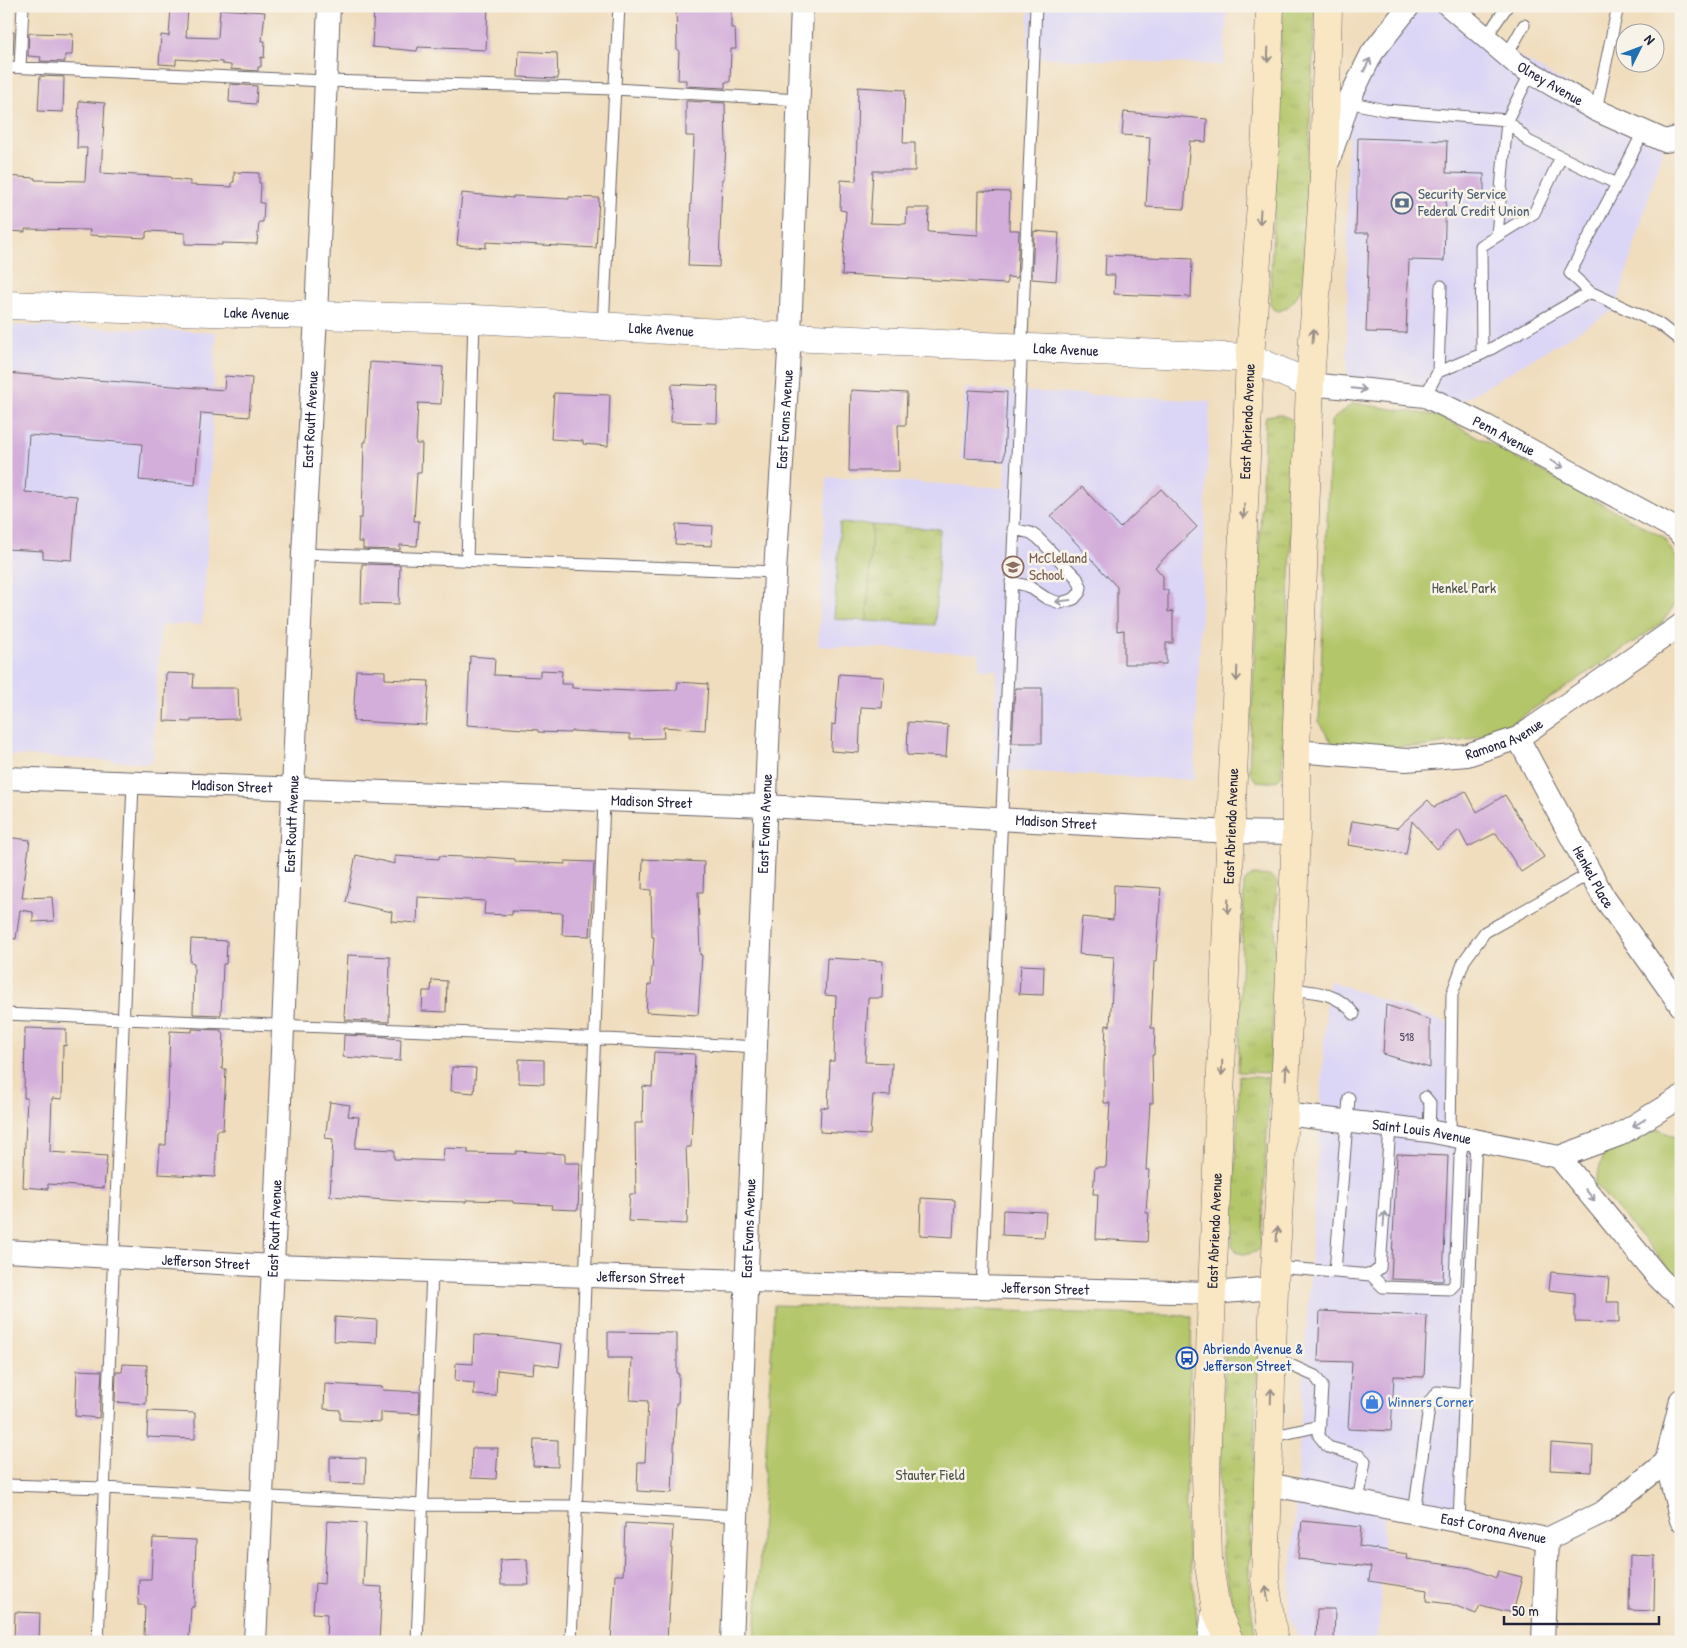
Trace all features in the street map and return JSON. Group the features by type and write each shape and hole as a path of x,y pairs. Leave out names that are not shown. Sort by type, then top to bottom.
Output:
{"main road":[{"name":"East Abriendo Avenue","path":"1230,1642 1216,1610 1208,1559 1206,1474 1250,358 1266,133 1270,6"},
{"path":"1274,1642 1265,1579 1269,1437 1296,833 1296,752 1310,384 1324,175 1328,6"}],"street":[{"name":"East Routt Avenue","path":"255,1642 329,6"},
{"name":"East Evans Avenue","path":"732,1642 775,572 790,337 802,6"},
{"path":"1324,175 1348,102 1372,53 1409,6"},
{"name":"Olney Avenue","path":"1454,8 1518,65 1596,110 1643,132 1675,143"},
{"name":"Lake Avenue","path":"6,305 316,316 474,319 790,337 1250,358 1310,384"},
{"name":"Penn Avenue","path":"1310,384 1425,396 1486,426 1676,529 1681,535"},
{"name":"Ramona Avenue","path":"1296,752 1406,760 1468,755 1518,738 1681,625"},
{"name":"Henkel Place","path":"1518,738 1603,896 1681,1006"},
{"name":"Madison Street","path":"6,778 766,806 1231,832 1296,833"},
{"path":"1681,1097 1619,1135 1559,1157 1658,1277 1681,1296"},
{"name":"Saint Louis Avenue","path":"1284,1114 1455,1135 1559,1157"},
{"name":"Jefferson Street","path":"6,1251 273,1266 747,1282 1212,1293 1275,1278"},
{"path":"1681,1400 1673,1463 1681,1520"},
{"name":"East Corona Avenue","path":"1268,1484 1547,1539 1603,1512 1673,1463"},
{"path":"1544,1642 1547,1539"},
{"path":"1212,1642 1216,1610"}],"lane":[{"path":"20,67 23,6"},
{"path":"603,326 619,6"},
{"path":"982,1287 1020,346 1036,6"},
{"path":"1596,110 1618,6"},
{"path":"1486,37 1505,7"},
{"path":"1507,55 1524,25"},
{"path":"6,66 326,81 615,89 799,100"},
{"path":"1497,236 1508,120 1532,72"},
{"path":"1348,102 1386,110 1508,120 1528,140 1617,184"},
{"path":"1643,132 1570,273 1590,292 1659,324 1681,341"},
{"path":"1482,354 1481,246 1534,213 1561,157"},
{"path":"1425,396 1438,372 1441,286"},
{"path":"1438,372 1482,354 1590,292"},
{"path":"467,560 474,319"},
{"path":"1011,582 1028,586 1046,598 1060,603 1074,599 1080,592 1081,587 1077,578 1038,538 1031,533 1013,529"},
{"path":"303,554 775,572"},
{"path":"98,1642 133,783"},
{"path":"571,1642 604,800"},
{"path":"1459,1521 1464,1395 1452,994 1464,961 1485,932 1591,873"},
{"path":"1289,989 1316,992 1338,999 1346,1004 1354,1014"},
{"path":"6,1014 594,1037 756,1047"},
{"path":"1390,1127 1376,1271 1383,1287 1450,1289 1455,1284 1460,1157 1455,1135 1425,1096"},
{"path":"1335,1272 1349,1098"},
{"path":"417,1642 432,1271"},
{"path":"1275,1278 1335,1272 1376,1271"},
{"path":"1272,1357 1315,1376 1322,1386 1319,1436 1328,1447 1360,1456 1365,1461 1358,1502"},
{"path":"1414,1513 1430,1402 1437,1392 1464,1395"},
{"path":"1269,1437 1320,1426"},
{"path":"6,1485 104,1488 422,1505 576,1506 738,1516"}],"shaded area":[{"path":"1029,6 1227,6 1224,65 1027,57"},
{"path":"1409,6 1449,6 1486,37 1665,141 1616,309 1450,408 1347,388 1348,102"},
{"path":"6,325 216,332 207,556 202,624 161,625 152,763 6,755"},
{"name":"McClelland School","path":"965,388 1210,401 1194,780 993,770 997,670 979,669 979,653 818,646 827,477 1005,488 1006,462 961,459"},
{"path":"1328,980 1451,1025 1450,1134 1476,1139 1459,1521 1385,1507 1378,1642 1300,1642 1289,1614"}],"green space":[{"path":"1282,6 1315,6 1304,280 1292,303 1279,311 1273,309 1270,303"},
{"name":"Henkel Park","path":"1353,403 1439,416 1663,537 1681,565 1677,601 1662,623 1512,723 1468,740 1420,747 1333,744 1319,723 1331,421"},
{"path":"1279,414 1291,419 1296,425 1282,775 1274,782 1267,782 1256,781 1249,771 1265,421 1266,416"},
{"path":"840,523 872,525 867,621 834,619"},
{"path":"872,525 940,529 935,625 867,621"},
{"path":"1253,875 1264,875 1273,878 1277,884 1271,1073 1238,1072 1244,883"},
{"path":"1239,1076 1270,1078 1261,1244 1259,1250 1244,1254 1237,1252 1232,1246"},
{"path":"1659,1129 1678,1139 1681,1167 1681,1282 1594,1183 1604,1155"},
{"name":"Stauter Field","path":"774,1305 1192,1316 1185,1523 1200,1642 755,1642"},
{"path":"1232,1348 1251,1348 1258,1354 1249,1569 1250,1601 1257,1642 1244,1642 1236,1619 1222,1549 1219,1485 1225,1356 1226,1352"}],"building":[{"path":"374,6 488,6 486,50 418,47 417,51 372,47"},
{"path":"676,6 731,6 731,28 735,28 736,49 731,49 730,82 725,82 725,88 686,86 686,80 678,80 679,50 677,50"},
{"path":"171,7 188,8 186,37 218,38 220,9 265,12 262,41 265,41 264,58 261,57 261,67 258,67 258,71 231,69 231,65 222,64 222,62 176,59 176,65 159,64 161,35 169,36"},
{"path":"6,32 14,32 13,55 6,55"},
{"path":"29,33 73,34 72,55 65,55 65,62 40,61 41,57 28,56"},
{"path":"519,51 557,53 558,79 518,77"},
{"path":"40,76 64,77 63,112 38,111"},
{"path":"230,84 257,86 256,104 229,102"},
{"path":"858,87 905,90 903,143 915,143 915,171 873,171 870,223 906,224 907,208 929,208 928,232 978,235 979,191 1010,192 1009,230 1019,230 1017,278 1007,277 1007,284 842,275 846,211 840,210 841,180 856,181"},
{"path":"79,101 105,103 101,173 171,177 171,179 190,181 190,185 232,187 234,172 259,173 259,183 261,183 260,203 264,203 263,222 259,222 257,244 185,244 185,233 149,231 146,232 146,238 89,235 90,230 25,229 25,232 6,231 6,176 35,178 35,180 85,181 87,148 77,148"},
{"path":"686,101 725,103 726,146 724,179 722,179 719,267 688,266 694,136 686,136"},
{"path":"1124,112 1207,119 1206,142 1190,141 1184,209 1146,207 1150,137 1122,135"},
{"path":"1358,138 1447,141 1446,173 1484,174 1484,194 1446,192 1444,261 1409,260 1406,333 1366,332 1369,233 1356,233"},
{"path":"462,193 513,198 513,196 569,199 569,197 599,198 596,248 486,242 486,248 457,245"},
{"path":"1034,231 1059,233 1056,281 1032,279"},
{"path":"1106,255 1192,259 1191,297 1114,294 1115,275 1105,275"},
{"path":"370,362 443,367 441,404 418,403 416,444 422,444 421,473 417,473 414,521 419,521 417,546 400,545 400,550 363,549 363,542 358,542 359,518 362,518 364,442 366,442"},
{"path":"6,373 224,390 225,376 252,378 249,417 201,413 195,485 139,480 142,444 29,435 25,492 77,496 72,560 43,558 43,551 6,549"},
{"path":"672,384 718,386 717,423 671,422"},
{"path":"851,390 907,393 906,425 898,425 899,471 849,471"},
{"path":"969,390 1007,392 1004,460 965,458"},
{"path":"554,393 610,395 608,446 583,444 583,441 551,439"},
{"path":"1082,487 1120,528 1161,489 1197,527 1155,567 1163,576 1163,590 1168,590 1168,612 1173,611 1173,643 1166,643 1166,664 1124,664 1124,630 1117,631 1117,587 1051,516"},
{"path":"676,524 713,526 712,546 675,544"},
{"path":"362,564 400,565 399,604 361,603"},
{"path":"470,656 495,658 494,675 540,677 540,670 562,671 561,684 572,684 572,688 631,691 677,690 678,682 708,684 705,730 663,727 664,738 630,739 630,734 571,731 570,733 538,732 538,730 467,725"},
{"path":"356,670 385,671 385,679 429,681 426,725 353,721"},
{"path":"166,673 194,674 193,688 238,688 239,719 191,720 191,722 164,721"},
{"path":"839,674 884,677 882,708 861,707 859,753 831,751 832,724 835,725"},
{"path":"1015,688 1042,688 1042,743 1012,743"},
{"path":"908,722 948,725 946,757 907,755"},
{"path":"1466,791 1477,812 1505,795 1544,857 1521,872 1496,833 1468,847 1459,830 1437,849 1412,821 1406,854 1348,845 1352,821 1397,828 1428,800 1434,807"},
{"path":"6,837 30,840 22,898 52,897 54,921 33,922 33,912 20,910 16,939 6,938"},
{"path":"356,855 395,864 395,856 439,859 439,856 487,857 515,859 515,862 565,864 565,861 594,862 590,936 562,935 563,913 512,911 512,915 484,914 485,901 418,897 417,923 391,921 392,912 346,902"},
{"path":"643,859 704,862 703,892 698,892 700,955 702,955 698,1015 646,1012 648,985 651,985 654,937 652,937 651,890 642,889"},
{"path":"1114,885 1161,888 1156,961 1154,961 1151,1028 1155,1028 1154,1055 1152,1055 1153,1103 1150,1103 1146,1170 1149,1170 1146,1213 1149,1213 1147,1242 1096,1239 1098,1194 1093,1194 1095,1167 1106,1167 1110,1103 1104,1103 1104,1066 1106,1025 1110,1026 1114,957 1079,954 1082,917 1113,920"},
{"path":"191,939 227,941 226,964 223,964 221,1015 193,1014 194,963 190,962"},
{"path":"348,955 390,957 389,1022 345,1020"},
{"path":"827,958 883,961 882,998 868,998 865,1062 892,1063 890,1096 873,1095 870,1135 820,1132 821,1107 828,1108 830,1061 834,1061 836,996 825,995"},
{"path":"1021,965 1044,966 1043,995 1019,994"},
{"path":"432,980 447,981 446,1012 422,1011 423,991 431,991"},
{"path":"1386,1005 1430,1020 1430,1068 1383,1054"},
{"path":"25,1028 66,1029 66,1046 63,1045 62,1099 52,1098 50,1152 107,1156 104,1188 48,1184 48,1189 23,1187 27,1098 24,1098"},
{"path":"192,1029 221,1030 221,1033 224,1033 222,1069 226,1069 223,1130 217,1130 215,1177 158,1174 160,1145 166,1145 170,1031 192,1032"},
{"path":"344,1035 401,1039 400,1061 343,1057"},
{"path":"654,1052 695,1054 691,1147 686,1147 687,1224 628,1221 630,1194 636,1194 635,1123 642,1123 643,1086 652,1087"},
{"path":"519,1059 544,1060 544,1084 519,1083"},
{"path":"452,1067 476,1068 474,1093 451,1091"},
{"path":"330,1102 350,1105 348,1116 359,1117 355,1148 394,1150 394,1159 443,1161 444,1148 468,1149 468,1153 516,1154 516,1151 565,1154 565,1163 580,1163 578,1210 551,1209 552,1205 513,1203 513,1201 466,1200 466,1202 427,1201 427,1203 330,1196 333,1139 325,1138"},
{"path":"1397,1154 1448,1156 1443,1281 1391,1279"},
{"path":"921,1198 955,1200 953,1237 920,1235"},
{"path":"1003,1210 1046,1212 1044,1237 1002,1235"},
{"path":"1551,1272 1609,1277 1607,1302 1619,1302 1619,1323 1575,1322 1575,1293 1549,1290"},
{"path":"1320,1311 1427,1316 1424,1377 1394,1376 1391,1431 1348,1429 1352,1362 1318,1361"},
{"path":"335,1317 377,1320 376,1343 334,1341"},
{"path":"608,1332 677,1333 677,1374 679,1374 672,1493 637,1491 638,1462 645,1462 648,1401 630,1400 632,1358 608,1358"},
{"path":"474,1335 562,1344 559,1367 534,1363 533,1374 497,1370 496,1396 474,1395 474,1383 455,1381 456,1363 473,1364"},
{"path":"123,1364 147,1365 146,1404 115,1402 116,1372 122,1372"},
{"path":"77,1370 102,1371 99,1418 75,1416"},
{"path":"325,1384 383,1387 382,1390 420,1392 419,1414 381,1412 381,1422 340,1420 340,1410 324,1409"},
{"path":"148,1411 195,1413 195,1439 147,1437"},
{"path":"534,1439 558,1440 558,1467 533,1466"},
{"path":"1551,1443 1593,1446 1592,1472 1550,1470"},
{"path":"472,1448 498,1448 496,1479 471,1478"},
{"path":"330,1457 366,1458 365,1484 330,1483"},
{"path":"327,1521 366,1523 363,1586 382,1587 379,1642 326,1642 327,1614 313,1613 315,1583 324,1584"},
{"path":"1302,1521 1361,1527 1359,1546 1407,1554 1406,1559 1471,1568 1496,1578 1498,1571 1522,1577 1513,1613 1480,1605 1476,1614 1451,1604 1426,1601 1427,1590 1369,1581 1371,1567 1298,1559"},
{"path":"625,1523 673,1526 667,1642 611,1642 615,1575 623,1575"},
{"path":"153,1538 196,1540 194,1607 191,1607 189,1639 144,1636 145,1605 138,1605 139,1579 151,1579"},
{"path":"1630,1555 1655,1556 1654,1611 1629,1610"},
{"path":"527,1559 529,1585 501,1585 500,1560"},
{"path":"1317,1609 1335,1609 1334,1642 1316,1642"},
{"path":"15,1612 40,1613 39,1642 14,1642"}],"place":[{"name":"Security Service Federal Credit Union","path":"1402,203"},
{"name":"McClelland School","path":"1013,567"},
{"name":"Abriendo Avenue & Jefferson Street","path":"1187,1358"},
{"name":"Winners Corner","path":"1372,1402"}]}
